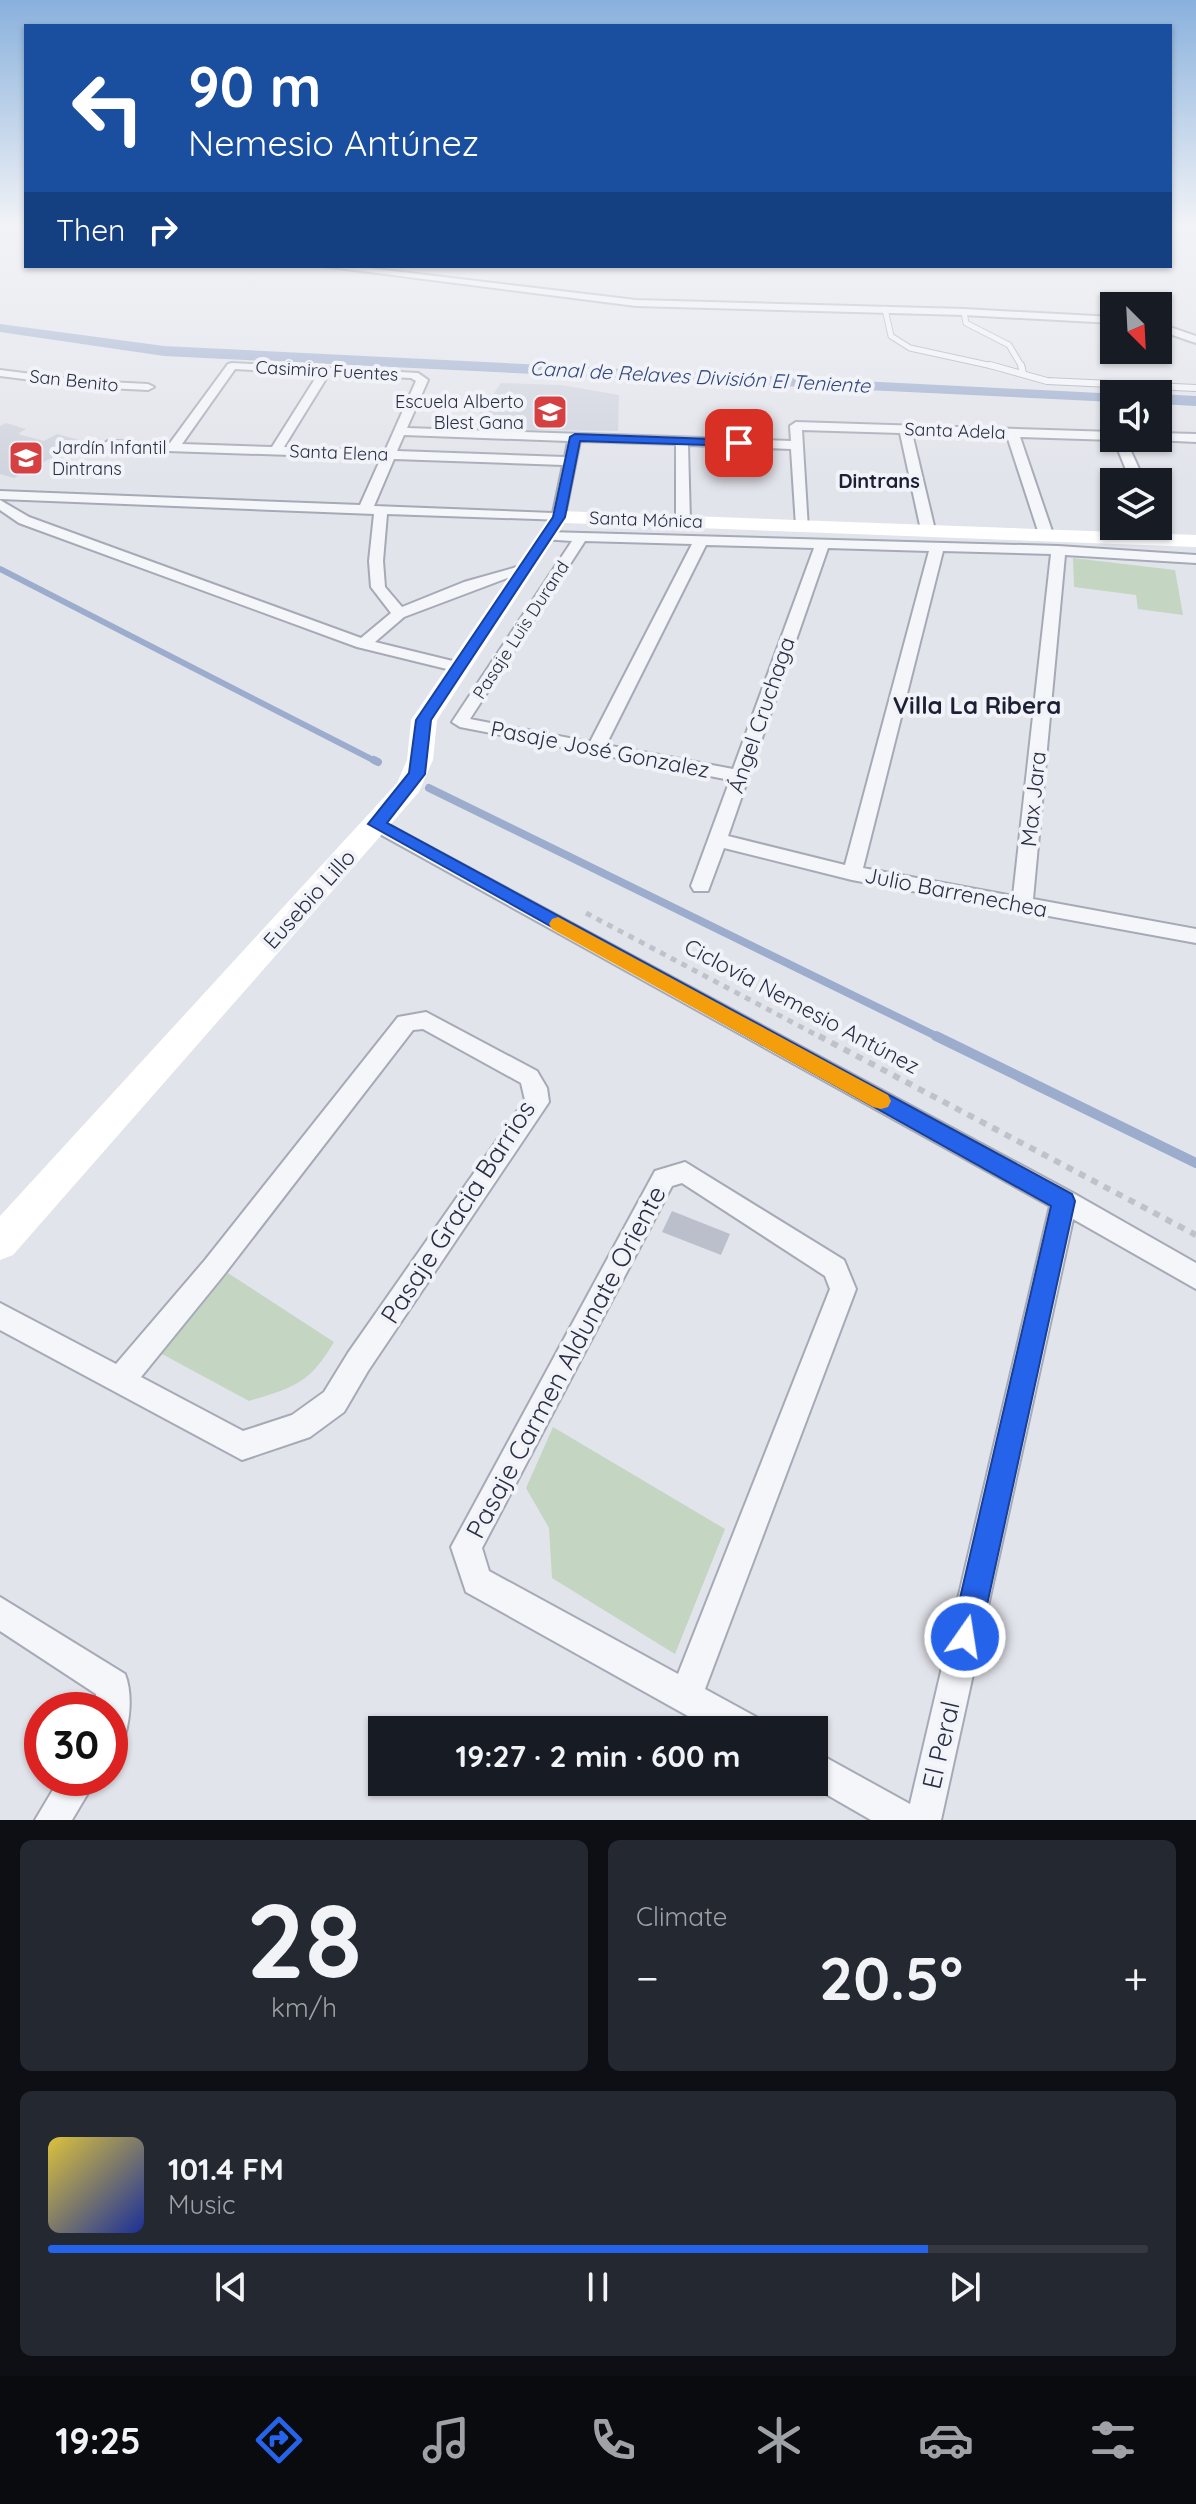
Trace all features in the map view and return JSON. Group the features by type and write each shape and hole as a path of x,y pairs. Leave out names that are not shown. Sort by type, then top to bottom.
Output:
{"street":[{"path":"982,313 1100,319"},
{"path":"1172,331 1196,340"},
{"name":"Casimiro Fuentes","path":"174,447 232,366 414,375 422,380 399,431"},
{"path":"276,451 325,371"},
{"name":"San Benito","path":"0,373 88,384 148,387"},
{"path":"0,382 16,375"},
{"name":"Santa Adela","path":"796,445 796,426 1100,436"},
{"path":"852,873 932,538 905,429"},
{"path":"365,510 399,431 796,445 803,526"},
{"path":"1012,432 1052,542"},
{"path":"553,527 575,437"},
{"path":"1172,437 1196,438"},
{"path":"682,441 683,522"},
{"name":"Santa Elena","path":"108,445 571,461"},
{"name":"Santa Mónica","path":"0,495 365,510 553,527 683,522 803,526 932,538 1052,542 1196,559"},
{"path":"0,504 24,520 363,644 459,667"},
{"path":"381,511 376,561 378,587 399,614"},
{"name":"Santa Mónica","path":"553,527 581,537 822,544 932,538"},
{"name":"Eusebio Lillo","path":"0,1243 376,824 417,774 424,720 553,527"},
{"name":"Santa Mónica","path":"1172,535 1196,541"},
{"name":"Pasaje Luis Durand","path":"460,722 581,537"},
{"name":"Santa Mónica","path":"1052,542 1100,538"},
{"path":"596,747 701,540"},
{"name":"Max Jara","path":"1022,905 1052,542"},
{"name":"Ángel Cruchaga","path":"701,886 822,544"},
{"path":"363,644 399,614 469,585 524,569"},
{"name":"Pasaje José Gonzalez","path":"460,722 740,776"},
{"path":"376,824 1064,1201 1196,1277"},
{"name":"Julio Barrenechea","path":"717,840 852,873 1196,936"},
{"name":"Pasaje Gracia Barrios","path":"426,1020 529,1077 536,1088 537,1102 358,1362 334,1402 300,1427 242,1446 121,1379 214,1268 406,1023 426,1020"},
{"name":"Pasaje Carmen Aldunate Oriente","path":"686,1696 843,1289 835,1268 685,1172 664,1178 466,1547 477,1581 721,1716"},
{"name":"El Peral","path":"924,1820 1064,1201"},
{"path":"0,1316 121,1379"},
{"path":"0,1613 113,1686 113,1692"},
{"path":"828,1776 905,1820"},
{"path":"52,1820 68,1796"}],"lane":[{"path":"886,313 891,336 904,346 1047,381 1196,388"},
{"path":"964,313 966,323 974,330 1015,348 1022,357 1023,373"}],"path":[{"name":"Ciclovía Nemesio Antúnez","path":"575,907 1196,1235"}],"shaded area":[{"name":"Escuela Alberto Blest Gana","path":"501,383 561,385 619,395 618,431 469,429"},
{"name":"Jardín Infantil Dintrans","path":"6,423 26,429 18,434 44,441 57,434 83,441 14,478 0,474 0,426"}],"green space":[{"path":"1073,558 1175,570 1183,615 1138,609 1136,595 1074,587"},
{"path":"228,1273 334,1342 317,1367 299,1382 249,1401 162,1354"},
{"path":"553,1427 725,1529 675,1654 552,1578 549,1528 526,1488"}],"building":[{"path":"672,1211 730,1234 721,1255 662,1232"}],"waterway":[{"name":"Canal de Relaves División El Teniente","path":"0,328 164,351 1100,396"},
{"name":"Canal de Relaves División El Teniente","path":"1172,400 1196,401"},
{"path":"0,569 377,762"},
{"path":"374,760 378,762"},
{"path":"429,788 940,1038"},
{"path":"936,1036 1196,1163"}],"slow traffic":[{"path":"558,924 881,1101"}],"place":[{"name":"Escuela Alberto Blest Gana","path":"550,412"},
{"name":"Jardín Infantil Dintrans","path":"26,458"}],"district":[{"name":"Dintrans","path":"879,481"},
{"name":"Villa La Ribera","path":"977,706"}],"route":[{"path":"739,443 575,437 559,517 424,720 417,774 391,810 376,824 1064,1201 965,1637"}]}
